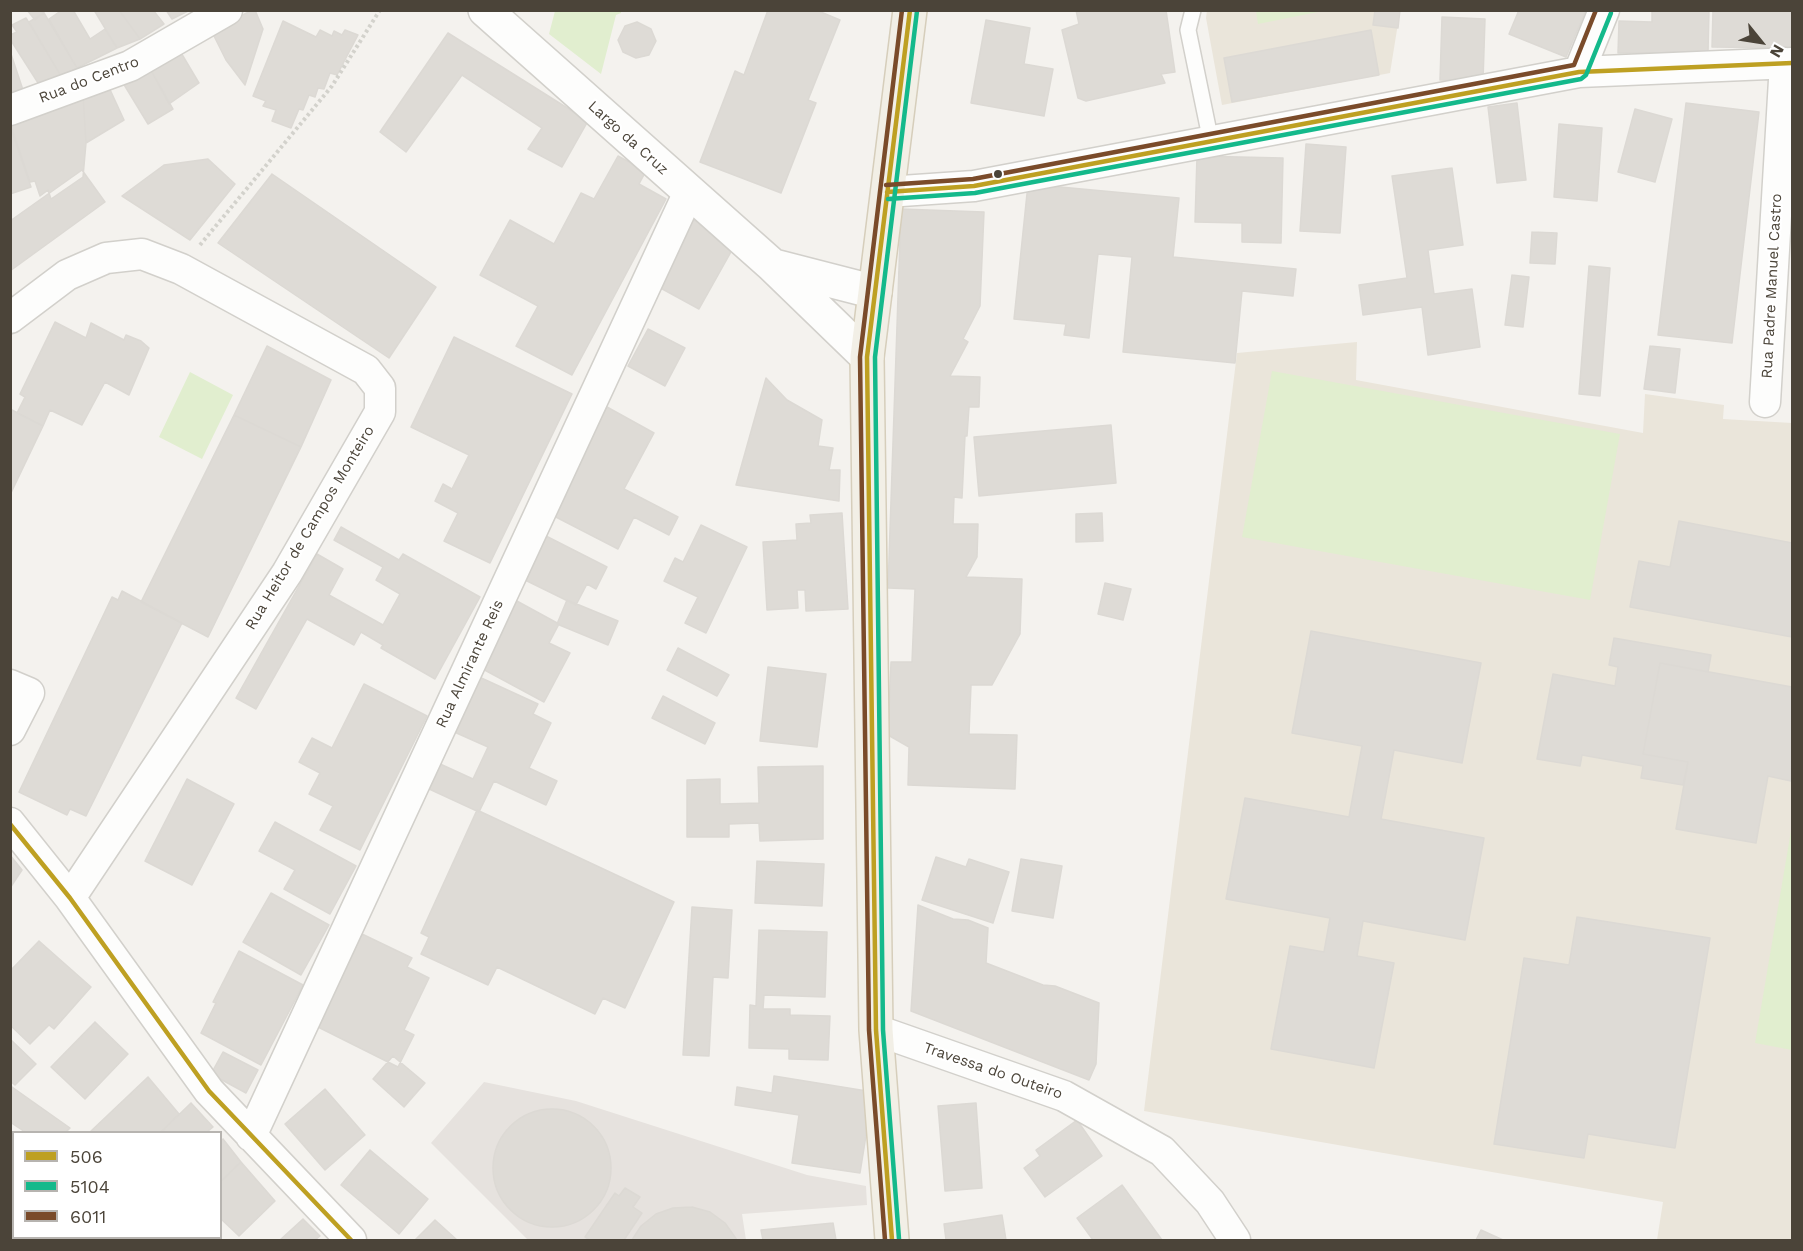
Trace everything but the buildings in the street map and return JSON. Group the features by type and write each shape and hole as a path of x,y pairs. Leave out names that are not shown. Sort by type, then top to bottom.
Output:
{"main road":[{"path":"892,1240 876,1030 867,357 910,10"}],"street":[{"name":"Rua do Centro","path":"10,110 130,66 227,10"},
{"name":"Largo da Cruz","path":"485,10 772,265 867,357"},
{"path":"1579,72 1604,10"},
{"path":"887,192 974,186 1579,72 1789,63"},
{"name":"Rua Padre Manuel Castro","path":"1765,402 1789,63"},
{"name":"Rua Almirante Reis","path":"251,1136 689,192"},
{"name":"Rua Heitor de Campos Monteiro","path":"10,318 67,275 106,258 142,254 181,269 366,370 380,388 380,412 287,573 70,898"},
{"name":"Largo da Cruz","path":"772,265 875,292"},
{"path":"10,685 29,693 10,730"},
{"path":"10,823 70,898 209,1091 351,1240"},
{"name":"Travessa do Outeiro","path":"876,1030 1064,1096 1162,1151 1210,1202 1235,1240"}],"lane":[{"path":"1193,10 1188,30 1211,142"}],"path":[{"path":"181,269 332,86 380,10"}],"shaded area":[{"path":"1207,10 1400,11 1390,73 1222,105 1206,18"},
{"path":"1357,342 1356,380 1643,433 1645,394 1724,405 1723,419 1792,423 1792,1240 1657,1240 1663,1202 1144,1111 1237,353"},
{"path":"484,1082 576,1101 807,1175 866,1186 867,1205 742,1214 746,1240 528,1240 431,1143"}],"green space":[{"path":"1256,10 1323,11 1258,24"},
{"path":"555,11 621,11 616,15 601,74 549,34"},
{"path":"1272,371 1620,434 1590,600 1242,537"},
{"path":"190,372 233,395 202,459 159,437"},
{"path":"1792,825 1792,1050 1755,1043"}],"transit line":[{"name":"6011","path":"885,1240 869,1030 860,357 902,10"},
{"name":"506","path":"892,1240 876,1030 867,357 910,10"},
{"name":"6011","path":"886,185 973,179 1574,65 1596,10"},
{"name":"5104","path":"899,1239 883,1030 875,357 917,11"},
{"name":"5104","path":"888,199 975,193 1581,79 1586,75 1611,13"},
{"name":"506","path":"887,192 974,186 1579,72 1792,63"},
{"name":"506","path":"10,824 70,898 209,1091 351,1240"}]}
